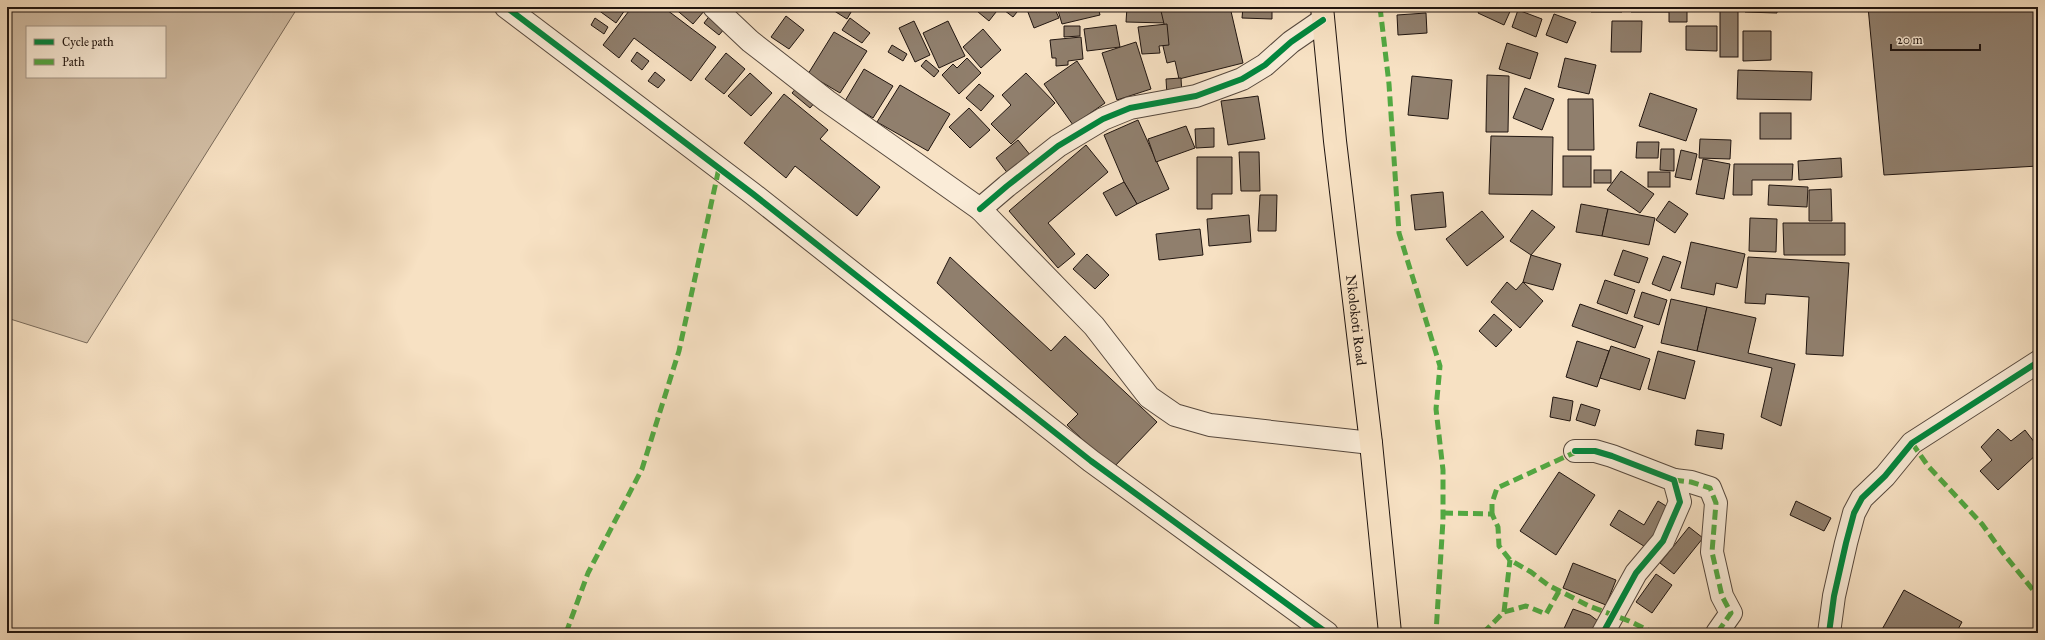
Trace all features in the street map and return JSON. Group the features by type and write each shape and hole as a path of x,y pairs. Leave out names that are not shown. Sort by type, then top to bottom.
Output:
{"main road":[{"name":"Nkolokoti Road","path":"1322,13 1336,149 1371,443 1390,633"}],"street":[{"path":"506,7 759,199 1091,461 1328,633"},
{"path":"714,7 750,41 828,101 980,209 1094,326 1150,397 1175,415 1210,424 1371,443"},
{"path":"980,209 1058,146 1103,119 1130,108 1196,96 1242,79 1265,65 1322,13"},
{"path":"1829,633 1834,596 1846,543 1854,513 1862,498 1885,476 1912,443 2038,362"},
{"path":"1575,451 1595,451 1606,454 1674,480 1691,482 1710,488 1716,503 1712,552 1722,596 1731,613 1717,633"},
{"path":"1603,633 1621,598 1636,574 1663,541 1680,502 1674,480"}],"shaded area":[{"path":"7,7 298,7 87,343 7,318"}],"building":[{"path":"594,7 627,7 616,23"},
{"path":"632,7 663,7 716,47 691,81 634,38 619,58 603,45"},
{"path":"673,7 702,7 705,10 693,24"},
{"path":"828,7 854,7 847,19"},
{"path":"972,7 1000,7 989,21"},
{"path":"1000,7 1021,7 1013,17"},
{"path":"1026,7 1054,7 1059,18 1034,28"},
{"path":"1057,7 1098,7 1100,15 1062,24"},
{"path":"1127,7 1166,7 1166,23 1126,22"},
{"path":"1169,7 1194,7 1195,17 1170,18"},
{"path":"1179,7 1197,7 1198,11 1216,7 1230,7 1243,63 1179,79 1175,61 1167,63 1162,42 1168,41 1161,11"},
{"path":"1210,7 1243,7 1242,10 1210,10"},
{"path":"1243,7 1272,7 1272,19 1242,18"},
{"path":"1481,7 1512,7 1504,25 1478,13"},
{"path":"1538,7 1568,7 1568,10 1538,10"},
{"path":"1591,7 1623,7 1622,12 1591,12"},
{"path":"1631,7 1687,7 1687,22 1669,22 1669,12 1631,12"},
{"path":"1720,7 1738,7 1738,57 1720,57"},
{"path":"1745,7 1777,7 1777,13 1745,12"},
{"path":"1868,7 2038,7 2038,166 1884,175"},
{"path":"1518,10 1542,19 1536,37 1512,27"},
{"path":"1426,13 1427,33 1398,35 1397,15"},
{"path":"711,14 726,27 719,35 704,23"},
{"path":"1554,14 1576,22 1567,43 1546,35"},
{"path":"786,16 804,30 789,49 771,37"},
{"path":"595,18 608,27 604,34 591,25"},
{"path":"850,18 870,33 862,43 842,30"},
{"path":"914,21 930,55 915,62 899,28"},
{"path":"948,21 965,56 939,68 923,33"},
{"path":"1612,21 1642,21 1641,52 1611,52"},
{"path":"1167,24 1169,45 1159,46 1160,53 1142,54 1138,27"},
{"path":"1116,25 1120,47 1087,51 1084,29"},
{"path":"1064,26 1080,26 1080,36 1064,37"},
{"path":"1686,26 1717,26 1717,51 1686,50"},
{"path":"983,29 1001,50 981,68 963,47"},
{"path":"1743,31 1771,31 1771,60 1743,61"},
{"path":"834,32 867,51 840,93 808,74"},
{"path":"1081,37 1083,59 1068,61 1068,65 1056,66 1056,58 1052,58 1050,40"},
{"path":"1136,42 1151,89 1117,100 1102,53"},
{"path":"1507,43 1538,53 1530,79 1499,69"},
{"path":"892,45 907,54 903,61 888,52"},
{"path":"637,52 649,61 642,70 631,61"},
{"path":"726,53 745,69 724,94 705,79"},
{"path":"967,58 981,73 959,94 942,75 953,64 957,68"},
{"path":"1565,58 1596,65 1589,94 1558,87"},
{"path":"926,60 939,71 934,77 921,66"},
{"path":"1077,61 1105,103 1073,125 1044,84"},
{"path":"864,69 893,86 873,118 845,101"},
{"path":"1738,70 1812,72 1811,100 1737,99"},
{"path":"655,72 665,80 658,88 648,81"},
{"path":"750,73 772,93 751,116 728,96"},
{"path":"1026,73 1055,103 1011,144 991,124 1011,105 1002,95"},
{"path":"1487,75 1509,76 1508,132 1486,132"},
{"path":"1412,76 1452,80 1448,119 1408,115"},
{"path":"1181,78 1182,95 1167,96 1166,79"},
{"path":"979,84 994,96 981,111 966,98"},
{"path":"799,85 817,100 810,108 792,93"},
{"path":"900,85 950,114 928,151 877,122"},
{"path":"1525,88 1554,99 1542,130 1513,118"},
{"path":"1650,93 1697,109 1686,141 1639,126"},
{"path":"784,94 828,130 820,139 880,187 857,216 795,166 786,178 744,143"},
{"path":"1258,96 1265,139 1228,145 1221,101"},
{"path":"1568,99 1593,99 1594,150 1568,150"},
{"path":"969,108 990,130 970,148 949,127"},
{"path":"1760,113 1791,113 1791,139 1760,139"},
{"path":"1138,120 1169,189 1137,204 1124,182 1104,135"},
{"path":"1186,126 1195,148 1156,162 1148,139"},
{"path":"1214,128 1214,147 1196,148 1195,129"},
{"path":"1491,136 1553,137 1552,195 1489,194"},
{"path":"1700,139 1731,140 1730,159 1699,158"},
{"path":"1018,140 1035,161 1012,179 996,158"},
{"path":"1637,142 1659,142 1658,158 1636,158"},
{"path":"1086,145 1108,172 1048,223 1075,254 1058,268 1009,211"},
{"path":"1661,149 1674,149 1674,171 1660,170"},
{"path":"1681,150 1697,154 1691,180 1675,177"},
{"path":"1239,152 1259,152 1260,191 1241,191"},
{"path":"1563,156 1591,156 1591,187 1563,187"},
{"path":"1197,157 1232,157 1232,194 1212,194 1212,209 1197,209"},
{"path":"1841,158 1842,177 1799,180 1798,161"},
{"path":"1703,159 1730,164 1724,199 1696,194"},
{"path":"1734,164 1793,164 1792,180 1752,180 1752,195 1733,195"},
{"path":"1594,170 1611,170 1611,183 1594,183"},
{"path":"1621,171 1654,194 1640,213 1607,190"},
{"path":"1648,172 1670,172 1670,187 1648,187"},
{"path":"1124,182 1137,204 1116,216 1103,193"},
{"path":"1769,185 1808,187 1807,207 1768,205"},
{"path":"1831,189 1832,221 1809,221 1809,190"},
{"path":"1443,192 1446,227 1415,230 1411,195"},
{"path":"1260,195 1277,195 1276,231 1258,231"},
{"path":"1669,201 1688,214 1675,233 1656,220"},
{"path":"1581,204 1608,209 1602,236 1576,232"},
{"path":"1608,209 1655,218 1649,245 1602,236"},
{"path":"1532,210 1555,227 1531,255 1510,241"},
{"path":"1482,211 1504,237 1467,266 1446,239"},
{"path":"1249,215 1251,242 1209,246 1207,219"},
{"path":"1750,218 1777,219 1776,252 1749,251"},
{"path":"1783,223 1845,223 1845,255 1784,255"},
{"path":"1200,229 1203,255 1159,260 1156,234"},
{"path":"1691,242 1745,254 1737,288 1716,283 1714,295 1681,288"},
{"path":"1623,250 1648,258 1639,283 1614,275"},
{"path":"1087,254 1109,275 1095,289 1073,269"},
{"path":"1531,255 1561,264 1553,290 1523,282"},
{"path":"1663,256 1681,262 1670,291 1652,284"},
{"path":"950,257 1051,351 1065,336 1157,422 1113,468 1067,425 1078,414 937,283"},
{"path":"1748,257 1849,263 1843,356 1806,354 1809,297 1766,294 1765,304 1745,303"},
{"path":"1605,280 1635,290 1627,314 1597,303"},
{"path":"1507,282 1516,290 1523,282 1543,301 1520,328 1491,302"},
{"path":"1642,292 1667,300 1659,325 1634,317"},
{"path":"1671,299 1707,307 1697,351 1661,343"},
{"path":"1580,304 1643,326 1635,348 1572,326"},
{"path":"1707,307 1756,318 1748,353 1795,364 1781,426 1761,417 1772,368 1697,351"},
{"path":"1494,314 1512,330 1496,347 1479,331"},
{"path":"1577,341 1609,351 1597,387 1566,377"},
{"path":"1611,346 1650,359 1640,390 1600,378"},
{"path":"1658,351 1695,361 1685,399 1648,389"},
{"path":"1553,397 1573,401 1570,421 1550,417"},
{"path":"1581,404 1600,410 1595,426 1576,420"},
{"path":"1998,429 2011,441 2025,430 2038,447 2038,453 1998,490 1980,471 1992,460 1981,447"},
{"path":"1697,430 1724,434 1722,449 1695,445"},
{"path":"1559,472 1595,495 1556,555 1520,531"},
{"path":"1658,501 1671,509 1647,548 1610,525 1619,510 1644,525"},
{"path":"1796,501 1831,518 1824,531 1790,515"},
{"path":"1689,527 1703,538 1674,574 1660,563"},
{"path":"1573,563 1616,580 1606,605 1563,588"},
{"path":"1656,574 1672,585 1652,613 1636,602"},
{"path":"1904,590 1962,622 1956,633 1880,633"},
{"path":"1573,609 1590,615 1598,621 1592,633 1562,633"}],"marked path":[{"path":"1380,7 1389,84 1399,233 1440,366 1436,409 1443,470 1443,520 1436,633"},
{"path":"566,633 588,573 642,469 679,351 719,168"},
{"path":"1912,443 1928,466 1982,524 2003,553 2038,596"},
{"path":"1492,514 1492,503 1497,488 1578,451"},
{"path":"1674,480 1691,482 1710,488 1716,503 1712,552 1722,596 1731,613 1717,633"},
{"path":"1443,513 1492,514 1498,527 1499,546 1510,560 1531,572 1548,585 1589,606 1629,621 1654,633"},
{"path":"1504,612 1510,560"},
{"path":"1483,633 1504,612 1526,606 1546,614 1559,591"}],"cycle path":[{"path":"506,7 753,194 1091,461 1327,633"},
{"path":"980,209 1058,146 1103,119 1130,108 1196,96 1242,79 1265,65 1291,42 1323,20"},
{"path":"1829,633 1834,596 1846,543 1854,513 1862,498 1885,476 1912,443 2038,362"},
{"path":"1575,451 1595,451 1674,480 1680,502 1663,541 1636,573 1603,633"}]}
